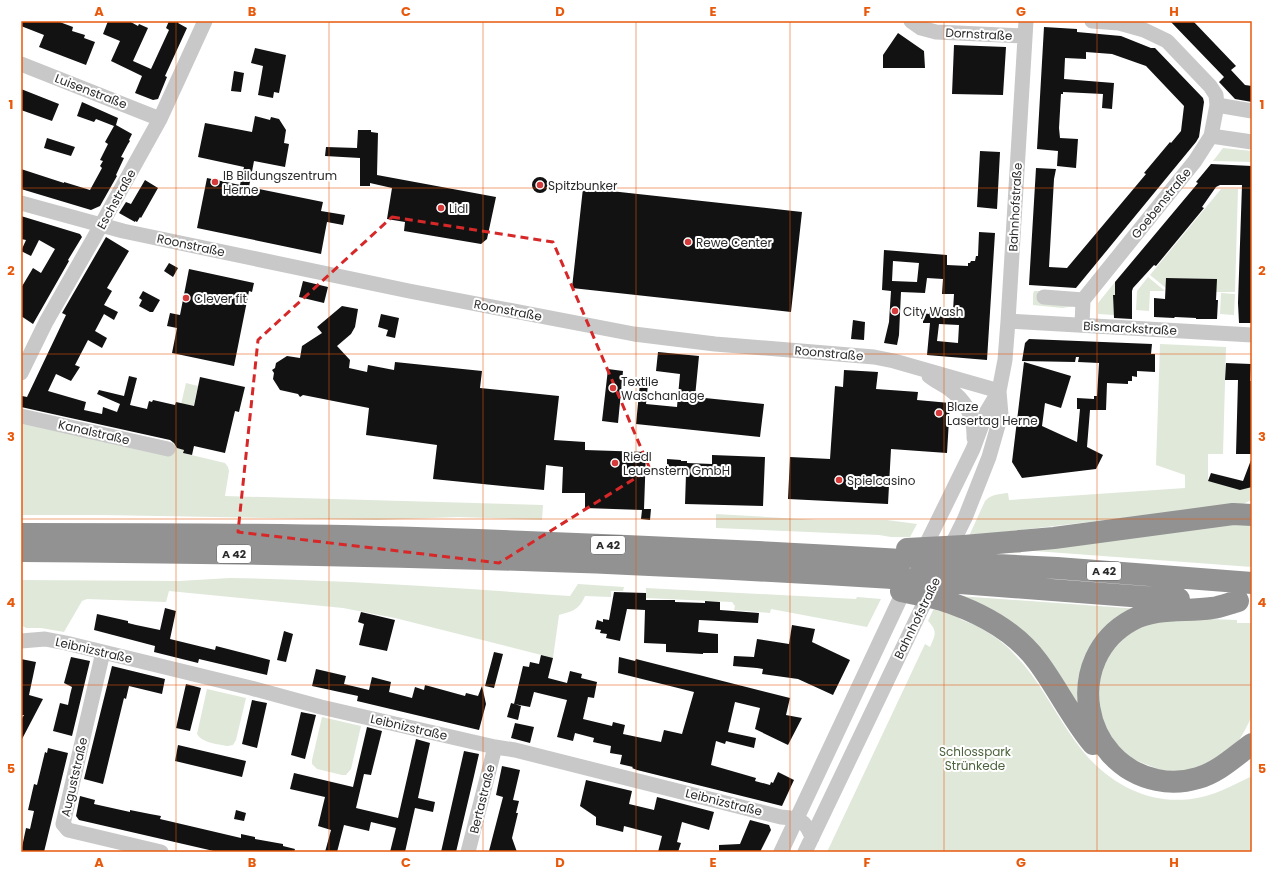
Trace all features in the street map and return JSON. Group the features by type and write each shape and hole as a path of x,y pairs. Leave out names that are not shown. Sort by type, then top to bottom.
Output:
{"highway":[{"path":"897,569 916,593 951,573 1054,538 1246,512"},
{"name":"A 42","path":"21,534 207,534 438,539 770,552 897,569 951,573 1144,597 1245,602"},
{"name":"A 42","path":"21,551 440,557 752,570 897,569"},
{"name":"A 42","path":"951,573 1057,568 1252,583"},
{"path":"951,573 959,605 996,624 1022,645 1038,662 1087,737 1104,757 1121,773 1130,778 1157,787 1174,789 1200,786 1212,782 1248,753 1252,733"},
{"path":"1245,602 1212,608 1154,612 1140,616 1123,626 1108,639 1101,648 1089,680 1088,702 1093,725 1102,744 1118,761 1129,769 1150,778 1174,782 1200,778 1248,753"}],"street":[{"name":"Eschstraße","path":"21,373 46,322 160,118 205,21"},
{"name":"Dornstraße","path":"911,21 928,31 936,32 1026,28"},
{"path":"1092,21 1119,23 1144,30 1167,41 1210,86 1216,96 1217,105 1211,136 1252,142"},
{"name":"Bahnhofstraße","path":"805,852 962,523 989,457 1001,416 999,392 1005,360 1008,321 1026,28"},
{"name":"Luisenstraße","path":"21,64 160,118"},
{"path":"1217,105 1252,111"},
{"name":"Goebenstraße","path":"1082,300 1195,161 1211,136"},
{"name":"Roonstraße","path":"21,203 101,226 409,291 627,332 715,344 874,357 999,392"},
{"path":"1044,297 1082,300 1082,325"},
{"name":"Bismarckstraße","path":"1008,321 1252,335"},
{"path":"921,369 954,393 967,407 974,423 975,430 973,449"},
{"name":"Bahnhofstraße","path":"781,852 973,449 987,411 999,392"},
{"name":"Kanalstraße","path":"21,416 168,449"},
{"path":"960,475 968,486 976,488"},
{"name":"Leibnizstraße","path":"21,641 45,638 328,708 594,769 781,817 796,818"},
{"name":"Auguststraße","path":"103,652 63,824 68,830 161,852"},
{"path":"875,652 885,661 890,673"},
{"name":"Bertastraße","path":"468,852 495,747"},
{"path":"796,818 804,823 809,829 812,838"}],"highlighted area":[{"path":"392,217 553,242 650,469 499,563 238,532 258,340"}],"green space":[{"path":"1223,148 1252,151 1252,162 1213,161"},
{"path":"1221,189 1238,189 1235,292 1216,292 1216,279 1166,278 1166,288 1150,275"},
{"path":"1148,277 1165,291 1150,291 1149,311 1136,310 1137,291"},
{"path":"1115,282 1115,295 1113,295 1114,315 1098,314 1098,303"},
{"path":"1034,291 1041,291 1074,306 1062,308 1033,305"},
{"path":"1221,293 1235,294 1234,315 1220,314"},
{"path":"1160,344 1226,347 1223,454 1208,454 1208,481 1251,487 1252,484 1252,500 1243,504 969,536 985,501 996,495 1008,493 1009,500 1185,488 1185,475 1156,465"},
{"path":"186,383 198,386 183,453 225,463 229,471 225,496 543,505 542,520 458,517 377,520 21,515 21,421 170,451"},
{"path":"716,514 817,520 887,520 917,524 910,537 891,537 879,535 716,528"},
{"path":"1231,519 1242,519 1252,522 1252,567 1021,550 1021,553 1006,553 1006,548"},
{"path":"230,578 357,582 570,596 578,584 624,587 623,591 611,591 611,597 585,596 578,607 559,615 553,658 395,618 343,608 169,591 166,602 87,599 82,601 64,632 41,628 26,628 21,625 21,580 179,581"},
{"path":"646,588 881,599 867,627 771,609 770,613 734,610 735,606 732,602 646,598"},
{"path":"959,596 1140,609 1115,627 1086,715 1069,701"},
{"name":"Schlosspark Strünkede","path":"934,608 955,614 958,618 973,624 995,637 1010,649 1031,674 1067,730 1087,756 1114,780 1130,789 1164,799 1183,800 1215,793 1252,776 1252,852 827,852 925,644 930,647 935,633 928,621"},
{"path":"1182,618 1237,620 1237,623 1252,623 1252,716 1238,742 1200,769 1169,773 1124,756 1099,716 1099,678 1110,653 1131,631 1150,623"},
{"path":"207,689 246,698 236,740 233,745 227,746 210,743 199,737 197,734"},
{"path":"322,717 361,726 351,769 346,775 317,769 312,764"}],"building":[{"path":"21,21 57,21 73,27 72,31 85,35 84,38 95,42 86,65 39,47 44,35 21,26"},
{"path":"108,21 129,21 138,26 139,24 148,28 133,61 151,69 169,30 166,28 169,21 179,21 178,23 187,28 165,76 167,77 158,99 153,100 135,93 142,76 111,61 120,41 103,34"},
{"path":"1170,21 1193,21 1236,66 1231,70 1245,85 1252,86 1252,102 1235,99 1219,82 1224,77"},
{"path":"1044,27 1077,29 1077,32 1121,36 1151,48 1155,48 1203,98 1204,102 1199,137 1196,142 1076,288 1029,285 1036,168 1056,169 1054,179 1049,267 1067,268 1146,174 1144,173 1181,131 1184,106 1146,66 1112,54 1086,52 1086,59 1065,58 1064,79 1114,83 1112,109 1102,108 1103,94 1063,92 1063,94 1061,94 1059,128 1060,138 1078,139 1076,168 1057,166 1058,151 1037,149"},
{"path":"898,33 924,51 925,68 883,68 883,55"},
{"path":"954,45 1006,47 1003,95 952,94"},
{"path":"255,48 286,55 279,93 274,92 273,98 258,95 263,66 251,63"},
{"path":"234,71 244,73 241,92 231,91"},
{"path":"21,89 59,104 52,121 21,110"},
{"path":"82,102 118,118 116,125 132,134 129,140 130,141 121,157 124,158 116,175 117,176 100,206 91,210 21,189 21,169 90,190 102,168 100,166 103,161 100,160 108,144 105,142 114,126 96,119 94,122 77,116"},
{"name":"IB Bildungszentrum Herne","path":"255,116 270,120 271,117 279,119 286,130 284,143 289,144 285,167 254,161 249,187 323,202 321,211 345,215 343,225 327,222 321,254 197,228 207,178 240,185 244,167 198,157 205,123 252,132"},
{"name":"Lidl","path":"358,130 371,130 371,132 378,133 377,175 496,197 487,239 481,244 404,231 405,222 387,219 392,188 370,183 370,186 360,186 360,158 325,156 326,147 357,148"},
{"path":"47,138 75,147 71,156 44,148"},
{"path":"980,151 1000,152 997,209 977,207"},
{"path":"1211,164 1252,166 1252,323 1239,323 1238,303 1242,185 1220,185 1216,187 1202,207 1204,208 1156,266 1154,265 1133,288 1132,319 1114,318 1113,295 1115,295 1115,282 1198,183 1196,182"},
{"name":"Spitzbunker","path":"540,177 546,179 548,185 546,191 540,193 534,191 532,185 534,179"},
{"path":"145,180 158,188 141,218 140,217 137,222 135,222 119,213 126,202 131,204"},
{"name":"Rewe Center","path":"583,188 802,212 791,312 572,288"},
{"path":"21,216 80,234 82,237 33,324 21,316 21,288 33,268 41,273 55,249 39,240 31,256 21,251 26,240 21,239"},
{"path":"979,232 995,233 987,360 927,355 930,323 923,323 923,313 929,314 929,310 953,311 954,294 942,294 943,279 927,278 925,293 901,292 899,335 897,345 884,343 889,322 891,291 882,290 884,250 947,255 947,265 968,266 968,263 975,261 976,256 978,256","holes":["893,261 919,263 917,282 892,281","939,324 959,325 958,343 937,341"]},
{"path":"106,237 129,251 107,288 112,291 104,305 118,312 114,320 104,314 95,331 107,338 102,348 88,340 75,365 80,367 71,381 56,374 48,391 86,402 84,410 102,414 103,407 117,412 120,404 97,394 99,390 124,396 129,376 137,378 130,405 147,409 149,401 152,402 153,400 175,405 176,402 194,406 200,377 245,387 239,412 235,411 225,453 194,446 192,455 183,453 184,450 177,448 170,440 21,407 22,396 27,397 66,315 62,313"},
{"path":"169,263 178,268 173,277 164,271"},
{"path":"189,269 254,283 252,292 249,291 234,366 172,353 177,328 167,326 170,313 180,315"},
{"path":"1166,278 1217,279 1217,319 1154,317 1154,298 1165,299"},
{"path":"303,281 328,287 324,303 299,297"},
{"path":"143,291 160,300 153,312 139,306 142,300 139,298"},
{"path":"342,306 358,309 355,327 351,334 337,346 350,360 349,368 367,372 368,365 394,370 395,362 482,371 480,388 559,396 554,440 585,442 585,450 646,452 644,509 651,509 650,520 641,519 642,510 585,508 585,493 562,493 563,467 546,465 544,490 433,479 437,445 366,435 369,408 303,395 300,397 298,394 280,390 273,379 274,373 272,370 275,368 276,363 287,356 300,358 302,346 322,333 317,327"},
{"path":"381,314 399,318 395,338 386,336 388,330 378,327"},
{"path":"853,320 865,322 864,340 851,339"},
{"path":"1029,339 1152,344 1151,354 1155,354 1155,372 1137,371 1137,377 1132,376 1132,381 1128,381 1128,384 1107,383 1106,410 1090,410 1087,447 1103,455 1096,469 1022,478 1012,462 1024,362 1071,376 1061,408 1045,403 1042,426 1077,442 1080,409 1077,409 1077,398 1094,399 1094,396 1097,396 1099,363 1078,362 1079,357 1076,357 1075,362 1022,361 1025,343"},
{"path":"658,352 699,356 695,397 764,404 760,437 636,424 640,383 648,384 646,404 677,407 680,374 656,371"},
{"path":"1226,363 1251,364 1252,454 1236,454 1238,380 1225,380"},
{"name":"Textile Waschanlage","path":"608,369 623,371 618,423 602,421"},
{"path":"844,370 878,372 876,389 918,392 917,400 950,403 947,453 891,449 888,504 788,499 790,457 830,459 835,386 843,387"},
{"path":"712,455 765,457 763,506 685,504 686,474 667,473 667,459 687,461 687,463 712,464"},
{"path":"1251,460 1252,487 1240,490 1208,481 1211,473 1243,481"},
{"path":"614,592 646,593 646,600 675,600 675,602 705,603 705,601 720,602 720,610 759,613 758,623 699,620 698,632 718,634 718,653 703,654 666,652 666,644 644,643 645,610 627,609 620,641 606,638 607,634 600,633 601,630 595,629 597,620 603,622 603,619 609,620"},
{"path":"165,608 176,611 170,639 215,650 216,646 270,660 267,675 199,659 198,663 154,652 155,646 94,630 97,614 160,630"},
{"path":"361,612 395,620 387,651 359,645 364,624 358,622"},
{"path":"792,625 815,629 812,642 850,660 833,695 798,679 762,674 763,669 733,666 734,656 754,657 757,639 789,644"},
{"path":"284,631 293,634 286,662 277,660"},
{"path":"494,652 503,654 494,688 485,686"},
{"path":"541,655 553,658 548,678 567,683 570,671 582,674 581,678 597,682 594,698 588,697 583,719 612,726 613,722 625,725 623,734 661,742 664,730 682,734 694,692 618,673 619,657 635,661 636,659 790,698 786,715 802,718 788,745 755,729 760,708 735,702 728,732 756,738 754,748 726,741 725,744 716,741 711,765 756,778 755,781 770,785 771,782 773,783 778,772 794,780 782,806 637,770 632,768 633,767 620,764 622,755 610,753 611,746 593,742 594,738 575,733 573,741 557,737 567,700 534,692 530,707 514,704 523,666 529,667 530,662 539,664"},
{"path":"71,657 90,661 72,736 53,731 60,703 68,705 72,687 64,683"},
{"path":"21,659 36,662 29,695 43,699 21,741 21,720 24,715 21,715"},
{"path":"112,666 165,679 162,694 129,686 126,699 124,698 103,784 84,779"},
{"path":"316,669 346,676 344,684 369,690 372,677 391,682 389,692 412,698 415,687 424,690 425,685 465,696 466,693 478,696 482,686 486,704 479,730 357,701 358,696 312,686"},
{"path":"186,684 201,688 190,731 176,728"},
{"path":"252,700 267,703 257,748 242,744"},
{"path":"511,703 521,706 518,720 507,717"},
{"path":"301,712 316,715 305,759 291,755"},
{"path":"515,723 534,727 530,743 511,738"},
{"path":"367,727 382,731 371,775 364,774 356,808 398,818 416,739 430,743 418,798 435,802 433,812 415,808 405,852 390,852 396,828 371,822 369,831 344,825 337,852 325,852 331,830 318,826 325,797 290,789 294,773 353,787"},
{"path":"178,745 246,761 242,777 175,761"},
{"path":"48,748 68,753 44,852 21,852 26,828 30,829 34,811 28,810 34,784 37,785 45,752 47,753"},
{"path":"464,751 479,754 474,776 456,852 441,852"},
{"path":"502,766 520,770 513,800 519,801 516,813 518,813 512,838 517,852 489,851 503,797 496,795"},
{"path":"586,780 632,791 629,804 654,810 657,797 714,812 709,830 682,822 677,842 681,843 678,852 658,852 662,836 624,826 623,832 596,825 596,817 580,806"},
{"path":"80,796 95,800 94,804 130,812 130,810 161,816 160,819 241,838 241,834 255,837 255,839 283,844 283,846 295,849 294,852 218,852 79,820 76,816"},
{"path":"236,810 246,813 244,821 234,819"},
{"path":"750,820 769,825 771,830 760,852 719,852 719,845 740,844"}],"place":[{"name":"IB Bildungszentrum Herne","path":"215,182"},
{"name":"Spitzbunker","path":"540,185"},
{"name":"Lidl","path":"441,208"},
{"name":"Rewe Center","path":"688,242"},
{"name":"Clever fit","path":"186,298"},
{"name":"City Wash","path":"895,311"},
{"name":"Textile Waschanlage","path":"613,388"},
{"name":"Blaze Lasertag Herne","path":"939,413"},
{"name":"Riedl Leuenstern GmbH","path":"615,463"},
{"name":"Spielcasino","path":"839,480"}]}
